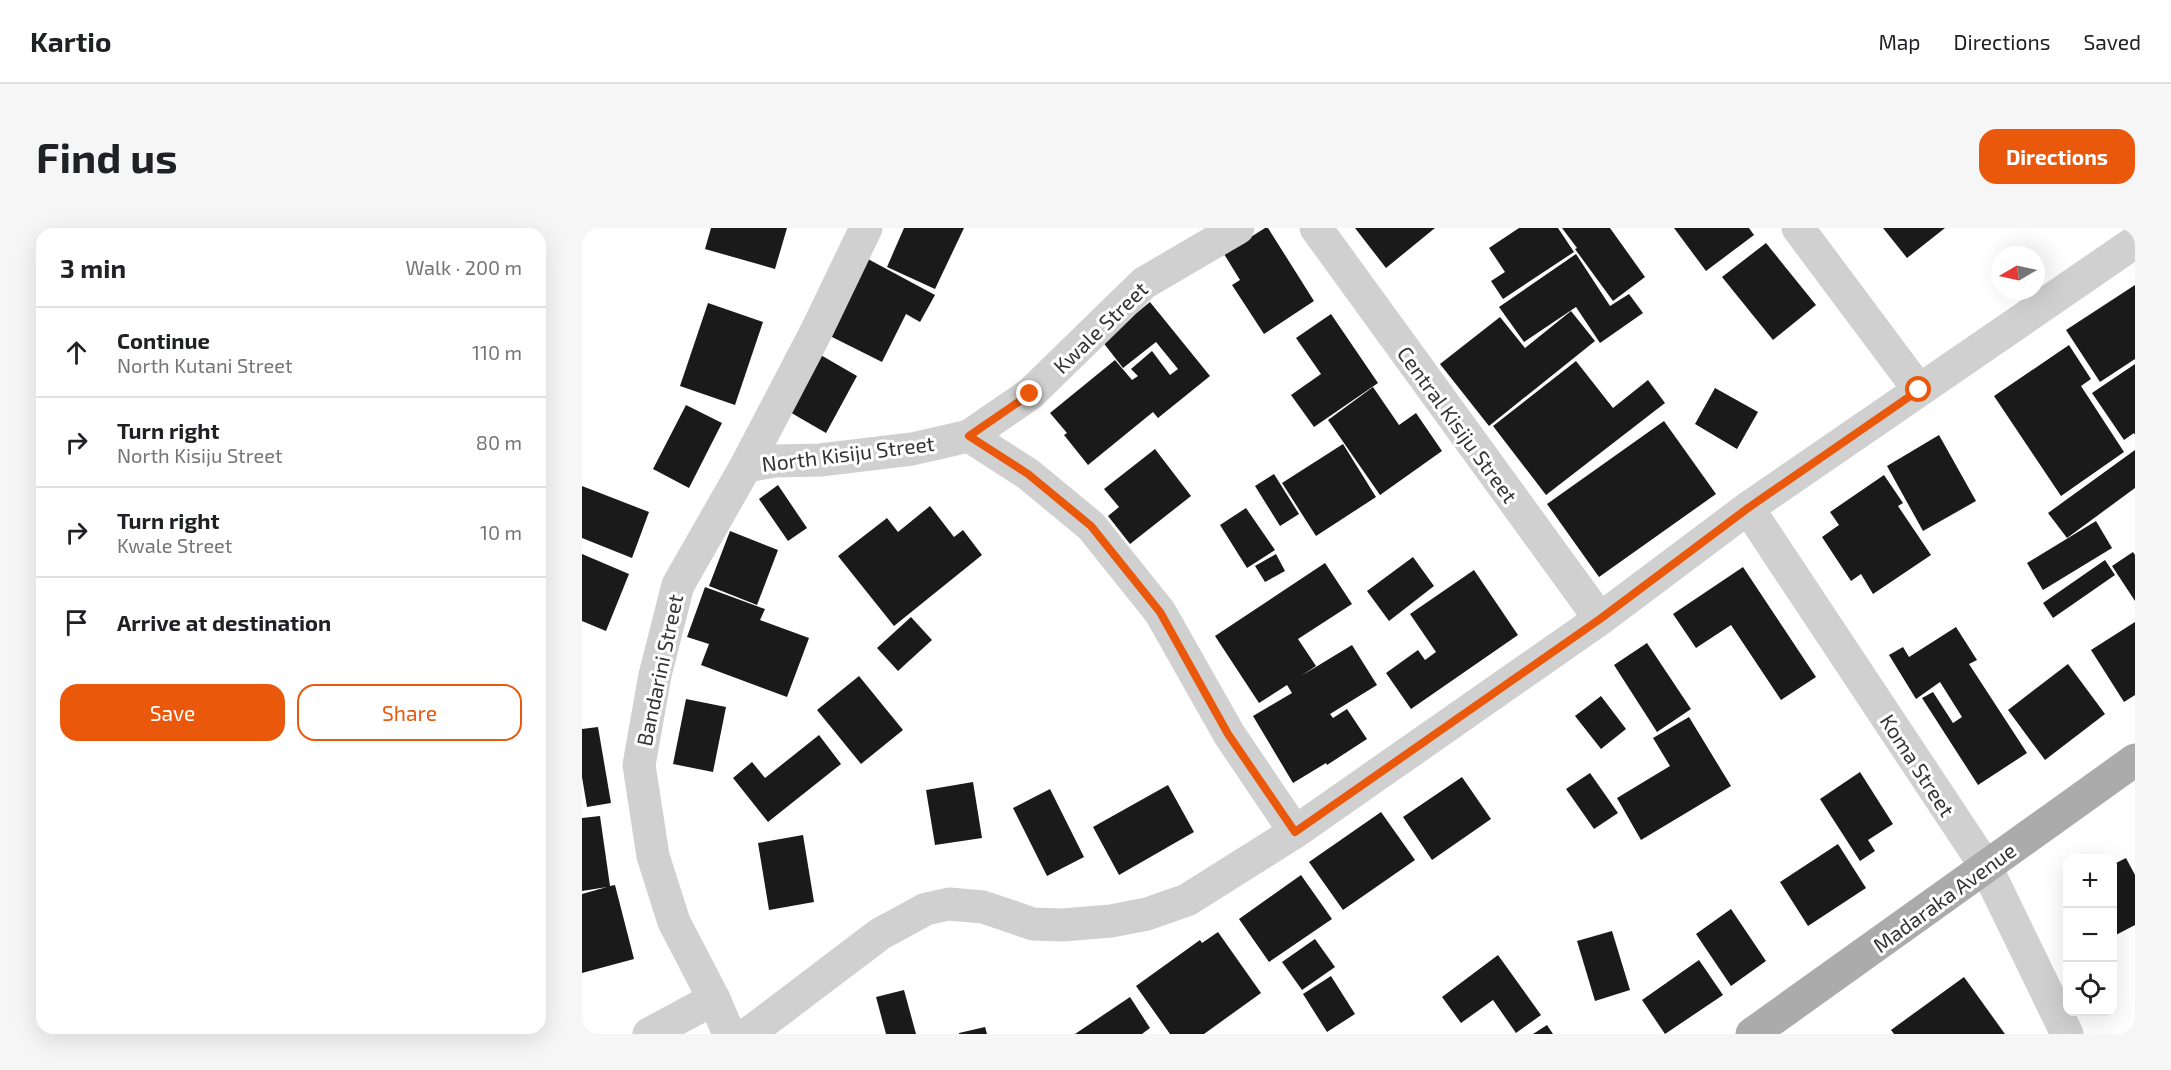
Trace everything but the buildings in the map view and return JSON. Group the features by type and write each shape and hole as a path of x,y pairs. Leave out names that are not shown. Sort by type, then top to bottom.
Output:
{"main road":[{"name":"Madaraka Avenue","path":"1752,1034 2135,760"}],"street":[{"name":"Bandarini Street","path":"729,1034 714,999 674,922 653,856 639,765 655,675 678,585 746,466 817,330 866,228"},
{"name":"Kwale Street","path":"969,436 1030,394 1144,283 1238,228"},
{"name":"Central Kisiju Street","path":"1317,228 1600,619"},
{"path":"1798,228 1919,390"},
{"path":"748,1034 880,934 926,909 949,904 983,907 1033,924 1062,925 1111,921 1148,914 1186,900 1295,832 1600,619 1748,508 2135,242"},
{"name":"North Kisiju Street","path":"746,466 775,461 820,460 912,449 969,436"},
{"path":"969,436 1028,474 1091,526 1160,612 1228,734 1295,832"},
{"name":"Koma Street","path":"1748,508 1986,867 2067,1034"},
{"path":"649,1034 714,999"}],"route":[{"path":"1030,394 969,436 1028,474 1091,526 1160,612 1228,734 1295,832 1600,619 1748,508 1919,390"}]}
